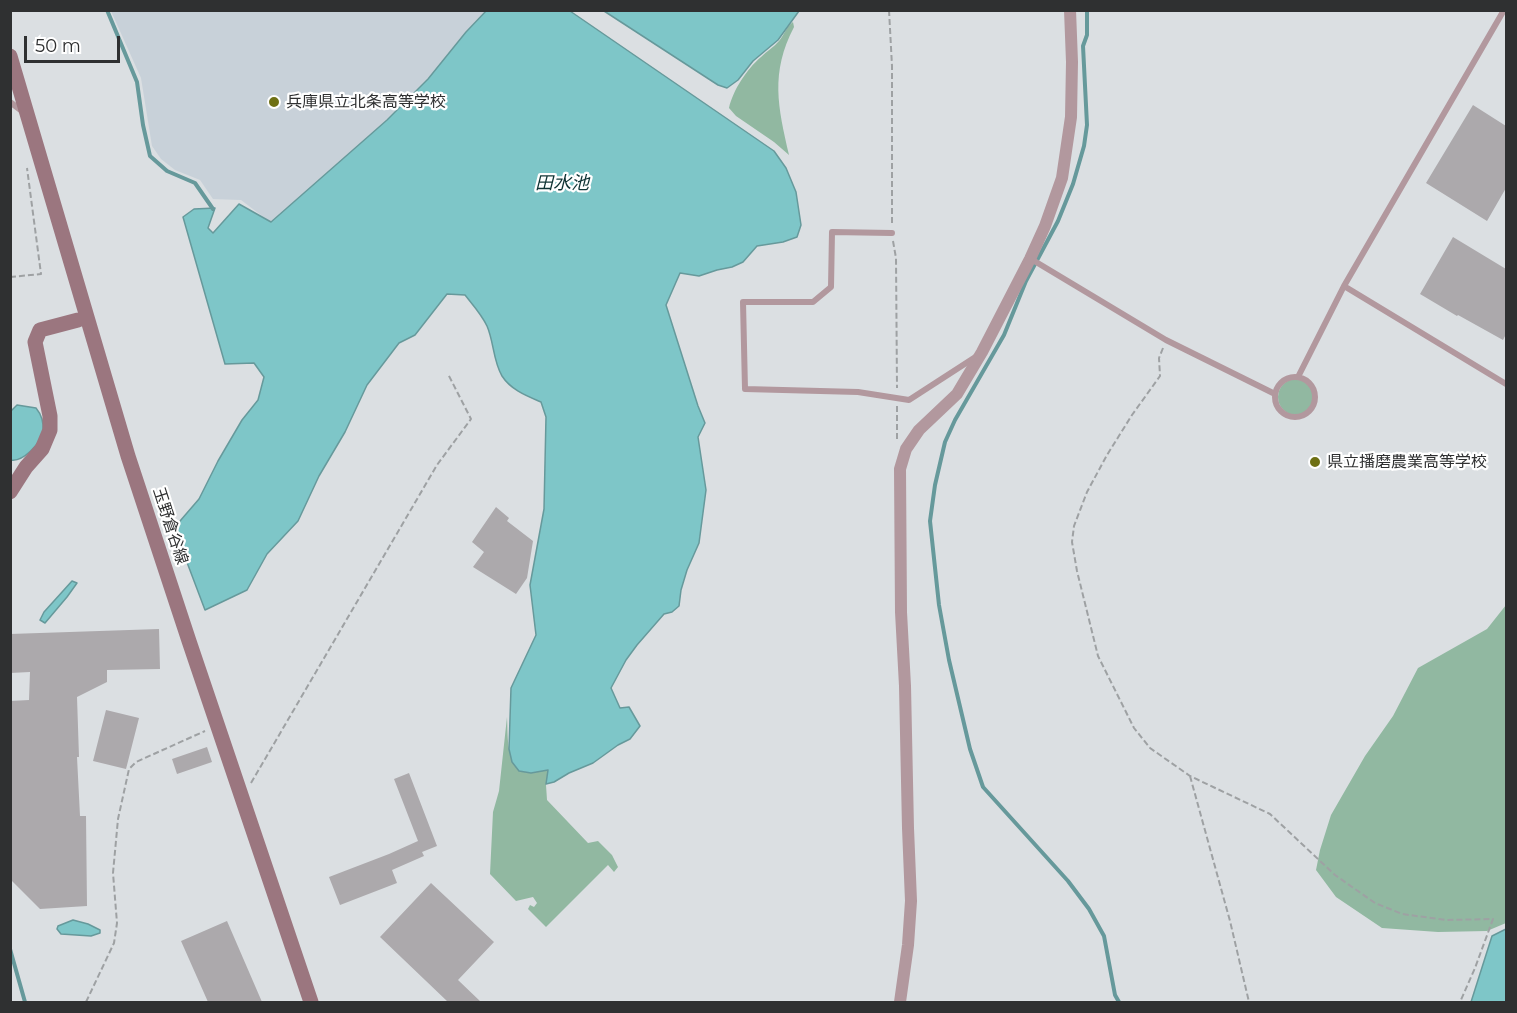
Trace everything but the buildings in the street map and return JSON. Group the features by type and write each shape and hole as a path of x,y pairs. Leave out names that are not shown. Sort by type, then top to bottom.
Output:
{"main road":[{"name":"玉野倉谷線","path":"10,56 128,456 311,1002"},
{"path":"10,492 42,448 50,430 50,416 35,342 40,330 78,320"}],"street":[{"path":"900,1002 911,901 901,612 900,469 906,449 919,430 957,394 982,352 1045,226 1062,178 1071,117 1070,10"}],"lane":[{"path":"1298,377 1344,286 1504,10"},
{"path":"10,102 28,116"},
{"path":"892,233 832,232 831,288 813,302 742,302 746,389 858,392 909,400 982,352"},
{"path":"1030,259 1166,340 1275,394"},
{"path":"1344,286 1506,384"},
{"path":"1298,377 1311,384 1315,393 1314,404 1305,415 1295,417 1285,415 1278,408 1275,394 1283,381 1298,377"}],"path":[{"path":"10,277 41,274 28,168"},
{"path":"1166,340 1159,358 1160,376 1107,455 1087,492 1074,526 1072,542 1098,656 1134,728 1150,748 1190,776 1270,814 1335,875 1375,903 1402,914 1446,920 1493,919 1460,1002"},
{"path":"242,798 436,465 471,419 448,374"},
{"path":"86,1002 114,943 117,922 113,873 118,819 129,769 136,762 217,725"},
{"path":"1190,776 1230,921 1249,1002"}],"shaded area":[{"name":"兵庫県立北条高等学校","path":"111,11 485,11 428,78 386,120 270,222 241,200 213,199 200,180 175,170 161,159 152,146 141,78"}],"green space":[{"path":"793,22 794,27 782,60 778,90 789,155 736,116 729,108 737,87 746,74 781,39"},
{"path":"1296,379 1309,384 1314,397 1309,410 1296,415 1283,410 1278,397 1283,384"},
{"path":"1506,605 1506,923 1487,931 1438,932 1382,928 1336,897 1316,870 1331,815 1365,756 1393,716 1418,668 1487,629"},
{"path":"507,717 510,752 519,771 531,773 548,770 547,800 588,843 598,841 612,855 618,867 614,872 608,865 546,927 528,909 530,905 534,907 537,903 533,897 516,901 490,874 493,812 499,791"}],"water":[{"name":"田水池","path":"486,11 570,11 774,151 786,168 796,192 801,225 797,237 783,242 757,246 743,262 732,267 699,276 680,273 666,305 705,423 698,437 706,490 699,543 687,570 679,606 672,612 664,614 637,645 611,688 620,708 629,707 640,726 630,739 593,763 546,784 548,770 531,773 519,771 512,762 509,749 511,688 536,635 530,585 544,509 546,417 541,402 515,389 502,376 487,326 465,295 447,294 415,335 399,343 367,385 298,521 267,554 247,590 205,610 174,528 199,499 242,420 258,400 264,377 254,363 225,364 183,217 194,209 215,208 208,228 213,233 239,204 271,222 387,120 428,79"},
{"path":"604,11 799,11 778,40 753,61 738,80 727,88 718,85"},
{"path":"17,405 36,408 42,419 43,432 30,451 21,458 11,460 11,411"},
{"path":"72,581 77,583 67,597 45,623 40,620 44,612"},
{"path":"73,920 88,924 100,930 100,933 91,936 61,934 57,929 58,926"},
{"path":"1506,929 1506,1002 1471,1002 1492,936"}],"waterway":[{"path":"107,10 137,82 150,156 167,171 195,183 213,209"},
{"path":"1087,10 1087,35 1083,46 1087,125 1084,146 1073,184 1058,221 1026,281 1004,335 955,420 945,442 935,485 930,521 939,605 949,660 970,749 983,787 1068,881 1089,909 1104,936 1115,995 1119,1002"},
{"path":"10,949 25,1002"}],"place":[{"name":"兵庫県立北条高等学校","path":"274,102"},
{"name":"県立播磨農業高等学校","path":"1315,462"}]}
